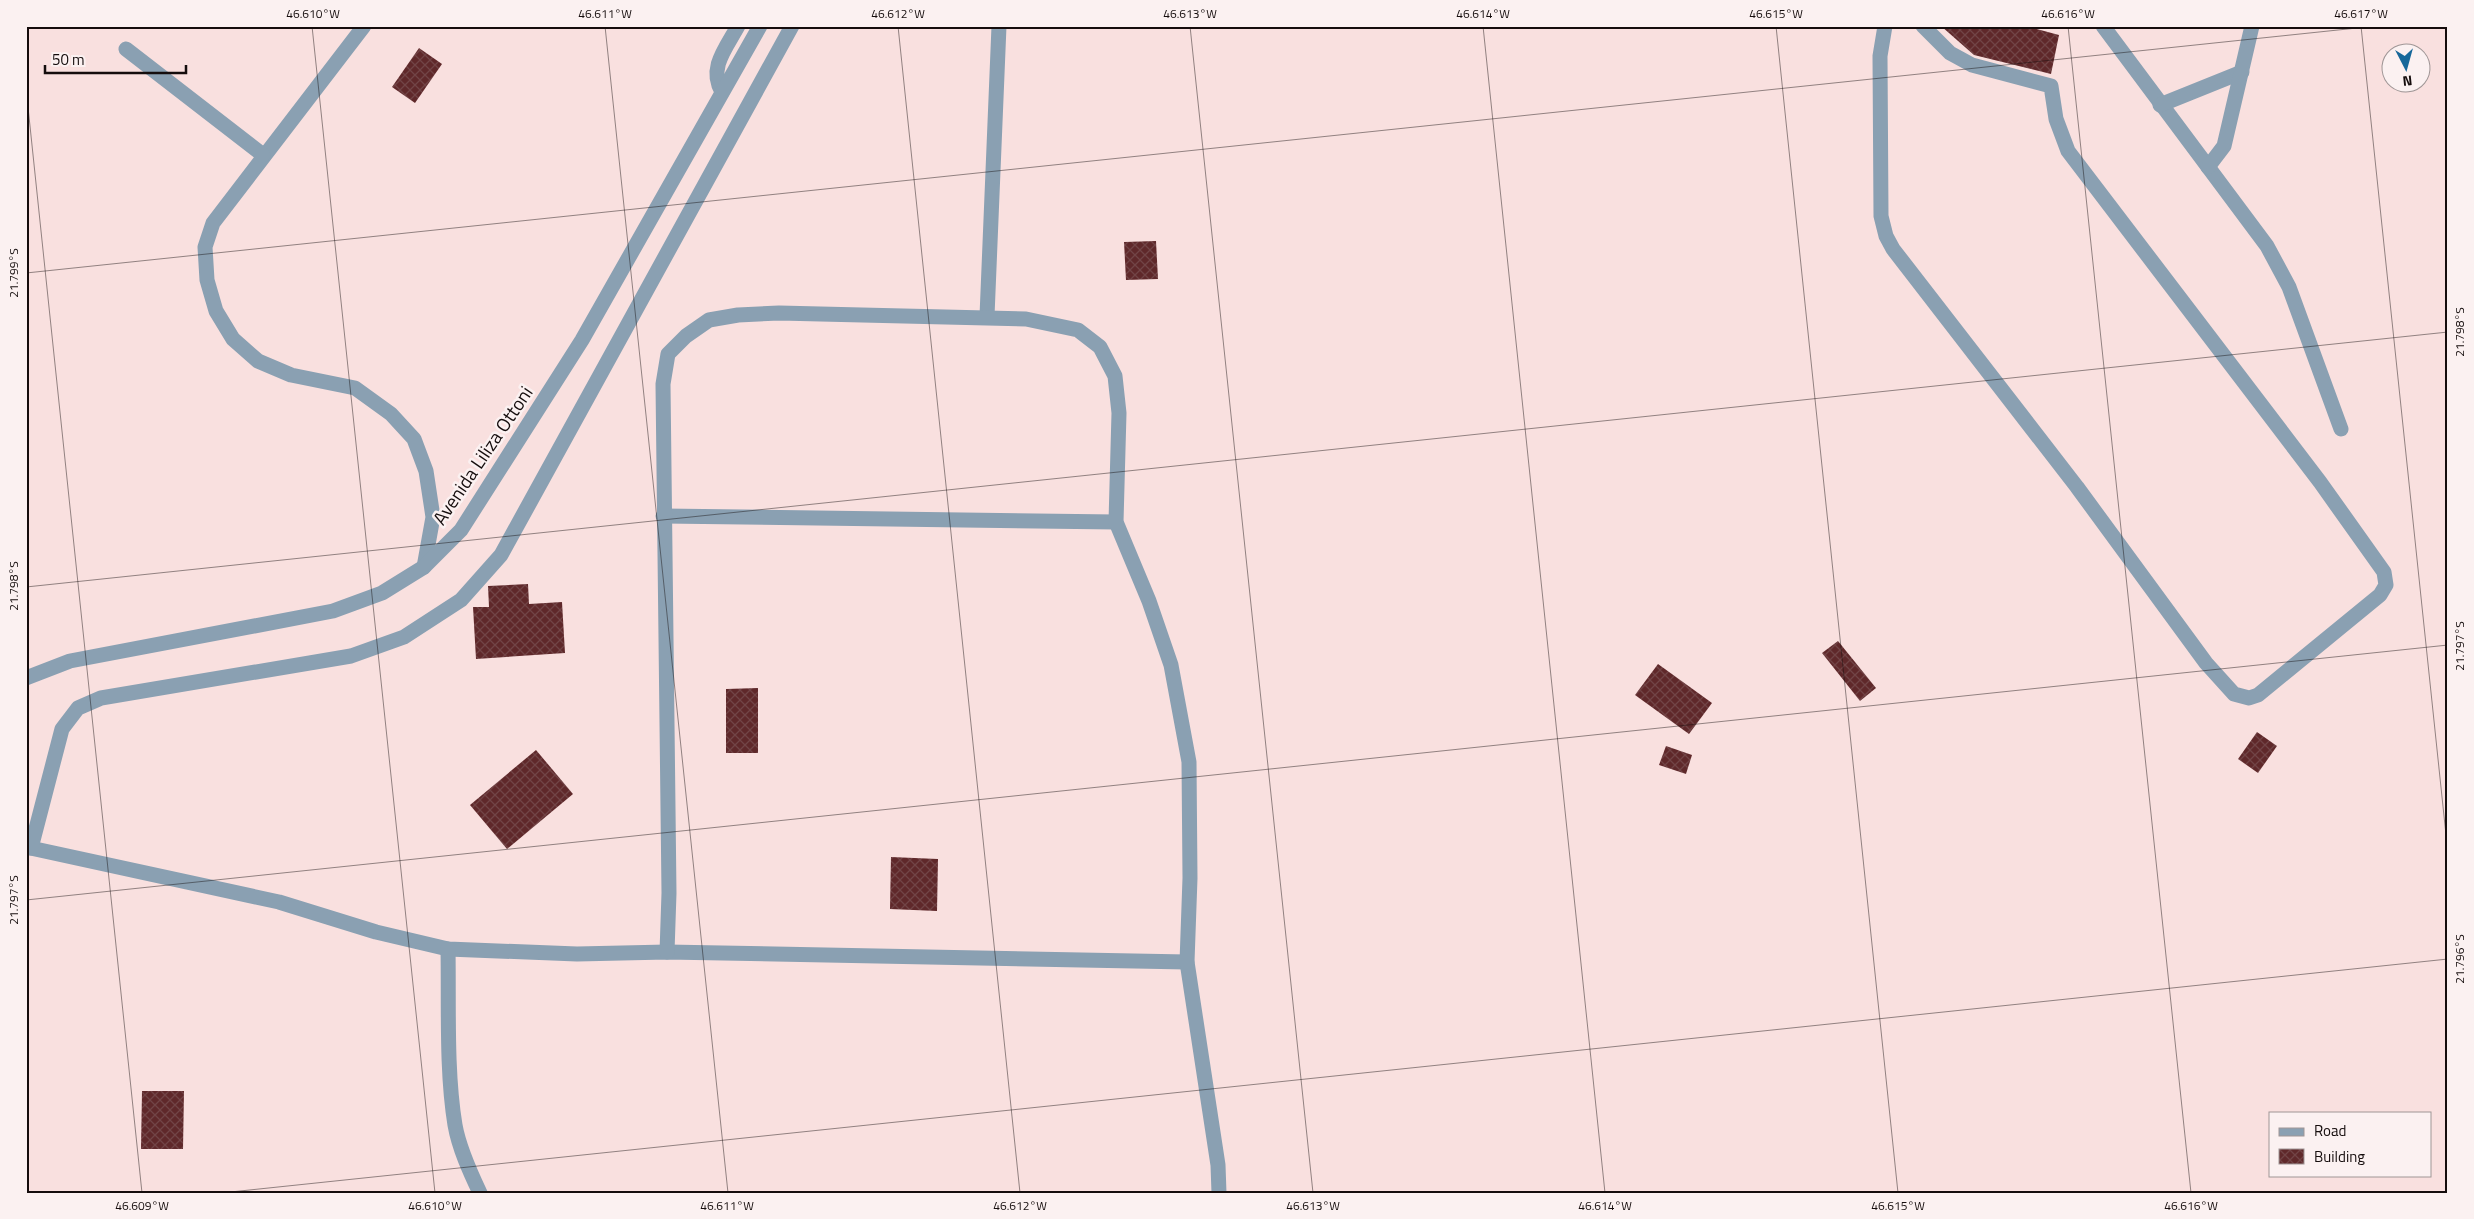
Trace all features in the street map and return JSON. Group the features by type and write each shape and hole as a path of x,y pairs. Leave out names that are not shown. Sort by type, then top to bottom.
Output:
{"street":[{"path":"364,26 263,155 213,223 205,247 206,280 216,311 233,339 258,361 291,375 355,388 391,414 414,439 426,471 433,517 424,567"},
{"path":"722,92 717,84 716,65 738,26"},
{"name":"Avenida Liliza Ottoni","path":"26,678 70,661 334,611 382,593 424,567 461,530 572,356 760,26"},
{"path":"792,26 501,555 461,600 404,637 351,656 101,698 78,708 62,729 29,847 279,902 376,932 448,949 577,954 667,952 1186,962"},
{"path":"987,316 1000,26"},
{"path":"1885,26 1880,56 1881,216 1886,236 1893,249 2077,487 2206,663 2234,694 2249,698 2258,695 2380,594 2386,586 2384,572 2320,482 2068,151 2056,119 2051,86 1972,65 1950,52 1923,26"},
{"path":"2103,26 2160,105 2267,246 2289,287 2341,429"},
{"path":"2208,167 2224,146 2252,26"},
{"path":"126,49 263,155"},
{"path":"2160,105 2242,72"},
{"path":"667,952 669,894 663,516 663,384 668,354 686,336 709,320 738,315 779,312 987,316 1026,319 1078,330 1100,347 1115,376 1119,413 1116,522 1149,601 1171,665 1189,762 1190,878 1186,962 1218,1165 1219,1193"},
{"path":"663,516 1116,522"},
{"path":"448,949 455,1125 471,1173 480,1193"}],"building":[{"path":"1941,26 2025,26 2059,35 2051,74 1974,55"},
{"path":"419,48 442,64 415,103 392,87"},
{"path":"1156,241 1158,279 1126,280 1124,242"},
{"path":"528,584 529,604 562,602 565,653 476,659 473,607 489,607 488,586"},
{"path":"1838,641 1876,688 1860,701 1822,653"},
{"path":"1658,664 1712,703 1689,734 1635,695"},
{"path":"758,688 758,753 726,753 726,689"},
{"path":"2257,732 2277,746 2258,773 2238,759"},
{"path":"1666,746 1692,755 1686,774 1659,765"},
{"path":"536,750 573,794 507,849 470,805"},
{"path":"891,857 938,859 937,911 890,909"},
{"path":"142,1091 184,1091 183,1149 141,1149"}]}
